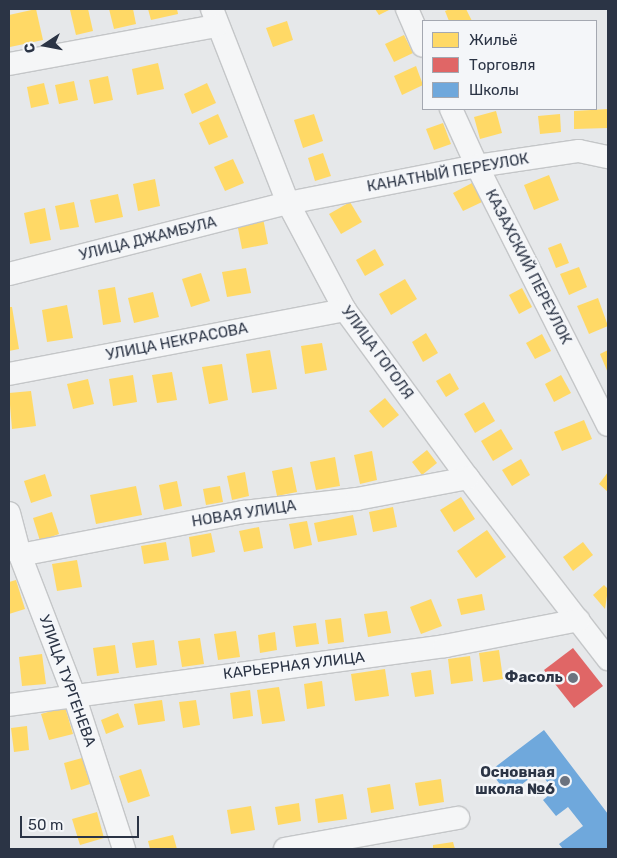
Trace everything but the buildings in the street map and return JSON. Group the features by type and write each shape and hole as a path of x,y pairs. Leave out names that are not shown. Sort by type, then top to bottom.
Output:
{"street":[{"path":"407,9 422,44"},
{"path":"9,64 214,17"},
{"name":"УЛИЦА ГОГОЛЯ","path":"214,17 288,203 344,310 468,478 606,653"},
{"name":"КАЗАХСКИЙ ПЕРЕУЛОК","path":"451,110 476,166 608,425"},
{"name":"КАНАТНЫЙ ПЕРЕУЛОК","path":"288,203 476,166 578,151 608,157"},
{"name":"УЛИЦА ДЖАМБУЛА","path":"9,274 288,203"},
{"name":"УЛИЦА НЕКРАСОВА","path":"9,374 344,310"},
{"name":"НОВАЯ УЛИЦА","path":"20,554 244,512 357,499 468,478"},
{"name":"УЛИЦА ТУРГЕНЕВА","path":"9,513 20,554 74,695 124,849"},
{"name":"КАРЬЕРНАЯ УЛИЦА","path":"9,705 445,646 579,620"},
{"path":"285,849 458,818"}],"place":[{"name":"Фасоль","path":"573,678"},
{"name":"Основная школа №6","path":"565,781"}]}
